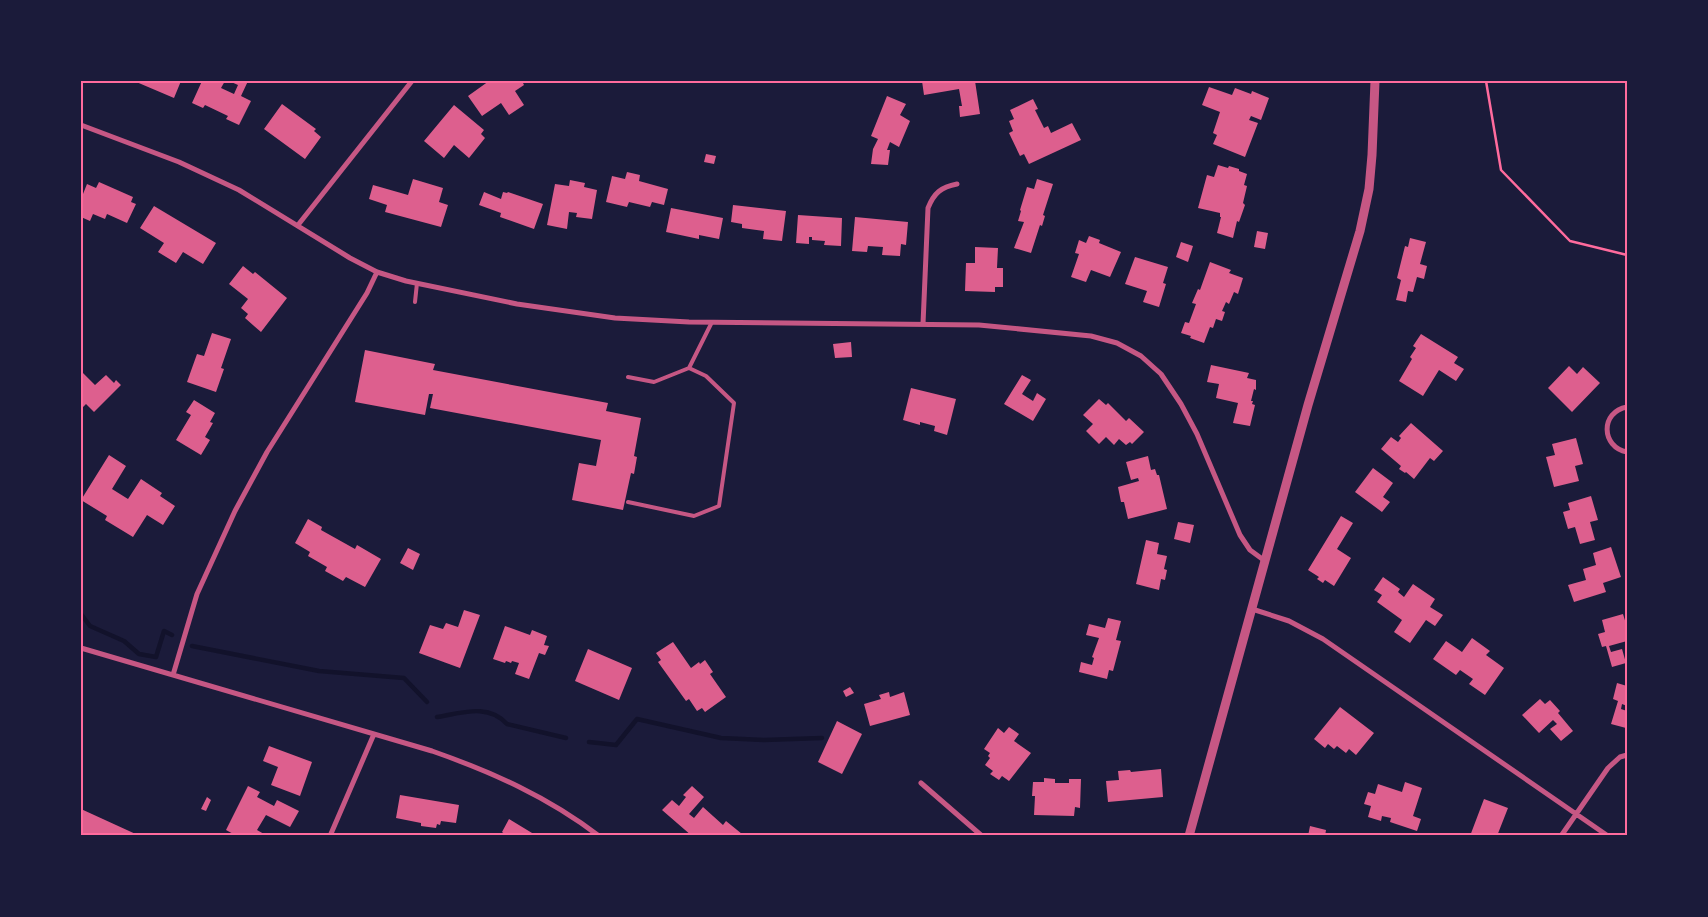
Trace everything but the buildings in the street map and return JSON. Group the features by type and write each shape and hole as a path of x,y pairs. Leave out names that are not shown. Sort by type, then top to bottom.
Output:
{"street":[{"path":"298,225 412,81"},
{"path":"1189,836 1308,405 1360,232 1369,189 1374,81"},
{"path":"81,125 179,162 239,190 350,258 377,272 417,283 517,304 615,318 712,322 979,325 1091,336 1117,343 1141,356 1161,374 1182,404 1197,434 1240,535 1250,550 1265,561"},
{"path":"923,324 928,208 937,192 946,186 957,184"},
{"path":"173,675 197,594 235,511 267,452 367,293 377,272"},
{"path":"1627,407 1619,409 1612,415 1608,421 1607,432 1608,439 1614,446 1627,452"},
{"path":"1252,609 1289,622 1323,639 1608,836"},
{"path":"81,648 432,751 487,771 521,787 560,809 599,836"},
{"path":"330,836 374,734"},
{"path":"1561,836 1608,768 1620,757 1627,754"},
{"path":"921,783 982,836"}],"lane":[{"path":"415,302 417,283"},
{"path":"628,378 654,382 688,368 712,322"},
{"path":"628,502 694,516 719,506 734,403 706,376 688,368"}],"path":[{"path":"1486,81 1500,170 1570,241 1627,255"}],"waterway":[{"path":"81,614 90,626 124,641 139,654 156,657 164,631 172,635"},
{"path":"192,646 319,671 404,678 427,702"},
{"path":"437,717 474,711 492,713 507,724 566,738"},
{"path":"589,742 616,745 637,719 721,738 764,740 822,738"}]}
